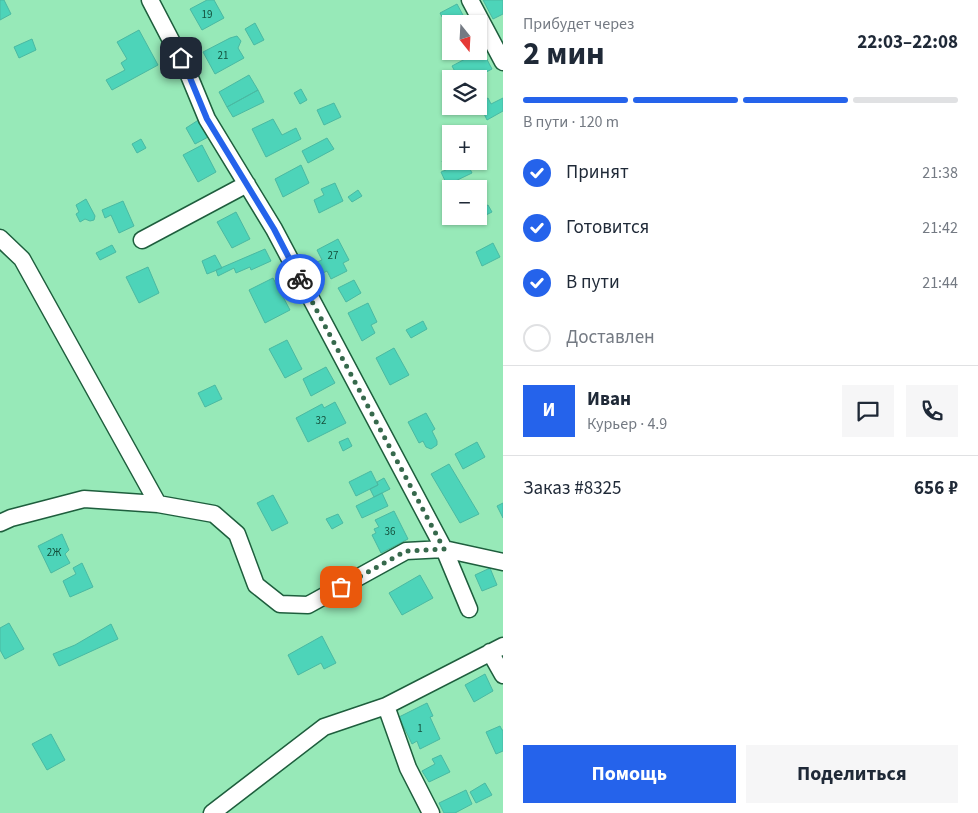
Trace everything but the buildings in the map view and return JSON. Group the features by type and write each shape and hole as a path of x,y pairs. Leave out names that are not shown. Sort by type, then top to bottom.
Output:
{"street":[{"path":"150,0 188,73 207,119 274,229 444,549 469,609"},
{"path":"470,0 503,62"},
{"path":"142,240 246,184"},
{"path":"0,238 22,259 158,504"},
{"path":"4,519 84,500 158,504 214,514 237,534 256,585 280,604 308,605 406,551 444,549 503,562"},
{"path":"212,813 324,727 386,706 497,649 503,675"},
{"path":"386,706 408,768 431,813"}],"way so far":[{"path":"300,279 444,549 406,551 341,587"}],"route":[{"path":"181,58 207,119 274,229 300,279"}]}
